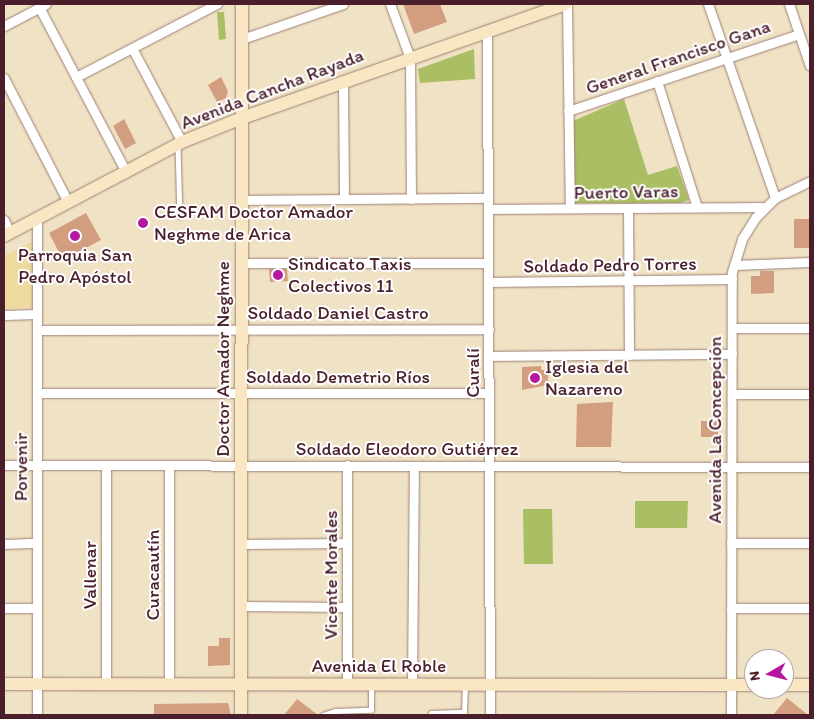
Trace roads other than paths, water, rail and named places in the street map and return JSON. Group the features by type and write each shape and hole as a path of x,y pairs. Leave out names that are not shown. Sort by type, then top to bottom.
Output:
{"street":[{"path":"76,77 217,4"},
{"name":"Doctor Amador Neghme","path":"241,715 242,4"},
{"path":"242,39 343,4"},
{"path":"390,4 410,58 411,199"},
{"path":"566,4 570,208"},
{"name":"Avenida Cancha Rayada","path":"7,234 180,144 242,118 566,4"},
{"path":"708,4 775,198"},
{"path":"788,4 810,66"},
{"path":"4,26 42,6 76,77 126,172"},
{"name":"Curalí","path":"487,31 490,715"},
{"name":"General Francisco Gana","path":"568,111 799,34"},
{"path":"132,48 180,144"},
{"path":"4,78 68,202"},
{"path":"657,81 697,207"},
{"path":"343,82 344,200"},
{"name":"Avenida La Concepción","path":"731,715 732,279 734,264 748,228 765,207 775,198 810,181"},
{"path":"242,200 488,198"},
{"name":"Puerto Varas","path":"488,209 765,207"},
{"path":"628,208 629,355"},
{"name":"Porvenir","path":"37,219 37,715"},
{"path":"4,220 7,234"},
{"path":"734,264 810,262"},
{"path":"242,264 488,263"},
{"name":"Soldado Pedro Torres","path":"488,282 732,279"},
{"path":"4,315 37,314"},
{"path":"732,328 810,328"},
{"name":"Soldado Daniel Castro","path":"37,330 489,329"},
{"path":"489,356 732,354"},
{"name":"Soldado Demetrio Ríos","path":"37,393 489,393"},
{"path":"732,394 810,394"},
{"name":"Soldado Eleodoro Gutiérrez","path":"4,465 810,467"},
{"name":"Vallenar","path":"106,465 106,684"},
{"name":"Curacautín","path":"169,465 169,684"},
{"name":"Vicente Morales","path":"347,465 347,684"},
{"path":"412,685 414,466"},
{"path":"4,544 37,543"},
{"path":"241,544 347,543"},
{"path":"732,543 810,543"},
{"path":"241,606 347,607"},
{"path":"4,608 37,608"},
{"path":"731,608 810,608"},
{"name":"Avenida El Roble","path":"4,684 744,685"},
{"path":"794,685 810,685"}],"lane":[{"path":"180,144 180,216"},
{"path":"323,715 335,711 371,710 371,684"},
{"path":"431,713 464,712 465,685"}],"place":[{"name":"CESFAM Doctor Amador Neghme de Arica","path":"143,223"},
{"name":"Parroquia San Pedro Apóstol","path":"75,236"},
{"name":"Sindicato Taxis Colectivos 11","path":"278,275"},
{"name":"Iglesia del Nazareno","path":"535,378"}]}
